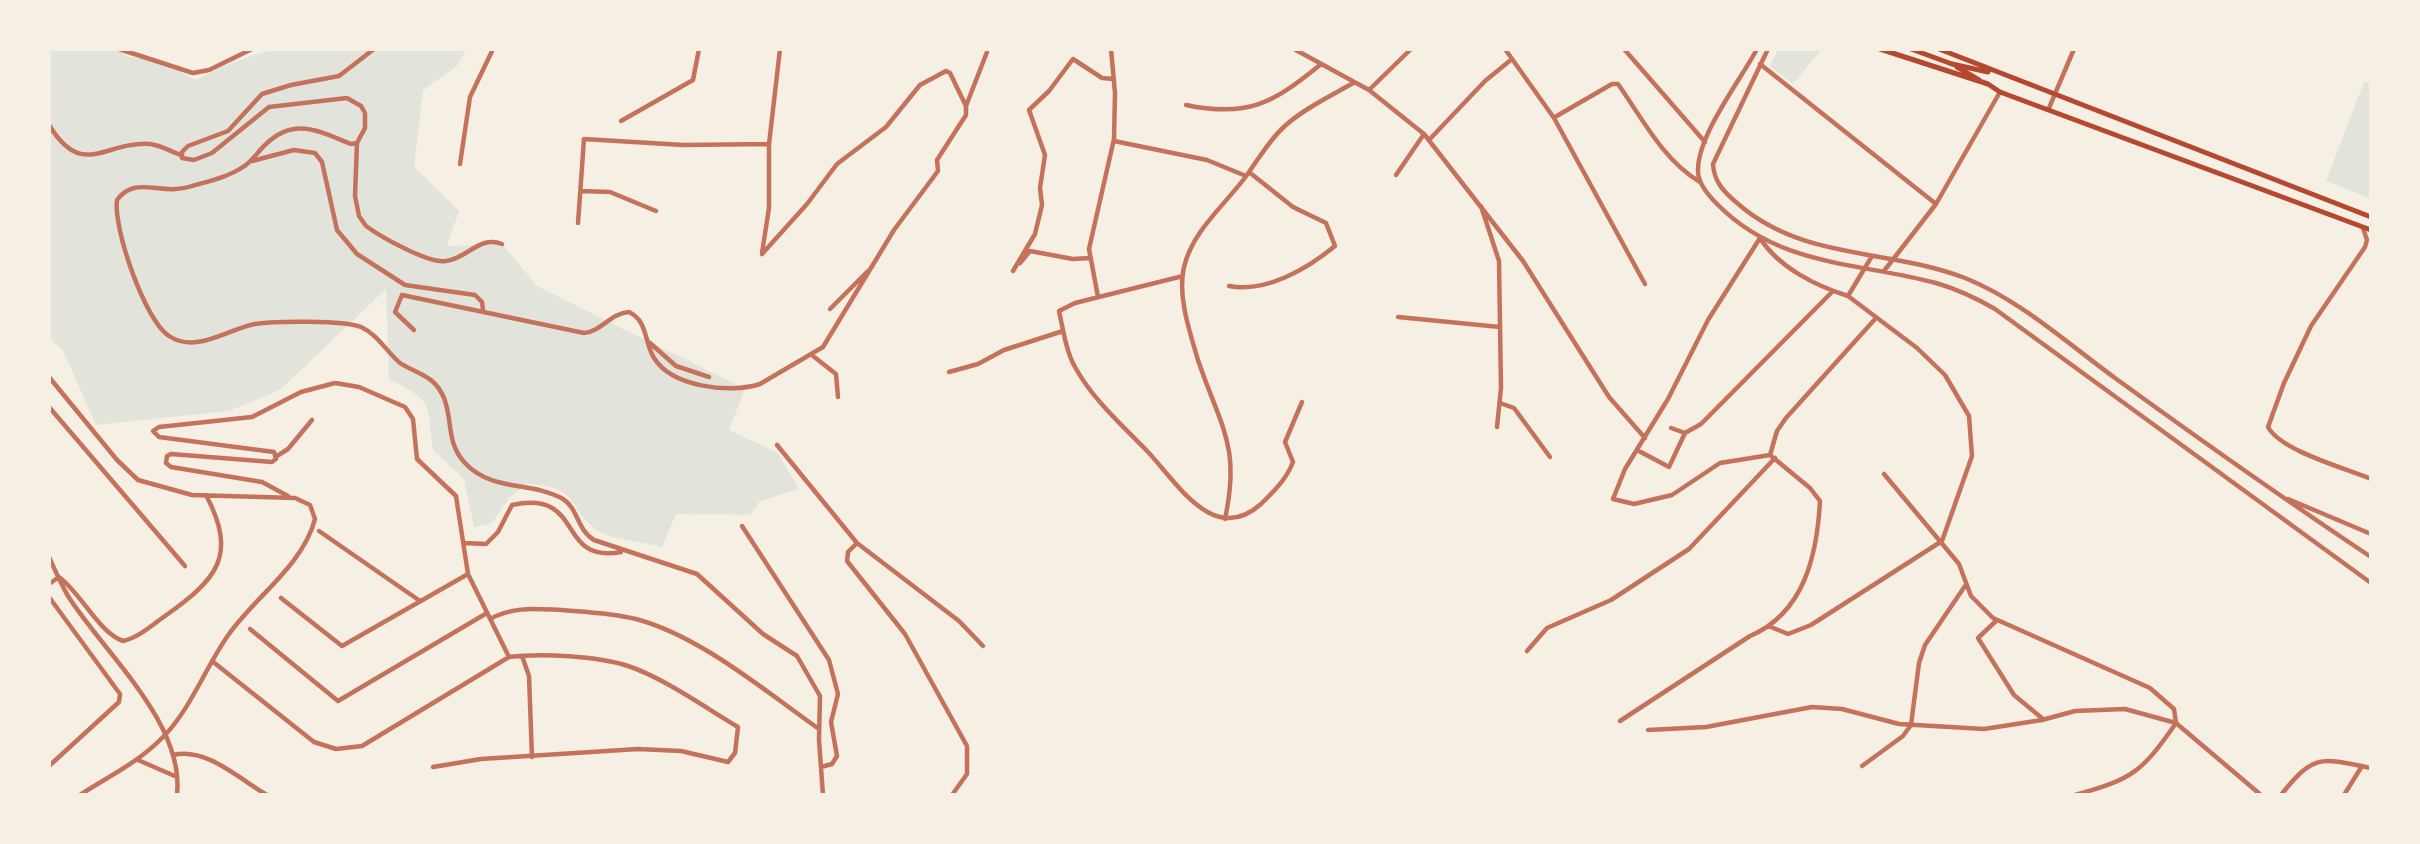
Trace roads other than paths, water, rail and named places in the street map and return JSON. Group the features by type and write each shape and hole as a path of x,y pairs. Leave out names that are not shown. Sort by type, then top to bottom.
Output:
{"main road":[{"path":"1880,49 1954,76 1988,84"},
{"path":"1911,49 1952,64 2003,76"},
{"path":"1939,49 2371,217"},
{"path":"1952,64 2000,92 2371,230"}],"street":[{"path":"119,49 192,73 209,70 252,49"},
{"path":"181,155 188,146 228,131 262,94 291,85 339,76 350,71 374,49"},
{"path":"460,164 470,97 493,49"},
{"path":"621,121 693,80 699,49"},
{"path":"780,49 769,144 769,208 762,254 780,237 837,164 886,127 920,85 932,76 946,71 950,73 966,106"},
{"path":"1098,297 1090,258 1097,205 1114,141 1111,49"},
{"path":"1294,49 1302,50 1320,65 1369,90 1424,134 1479,202 1543,289 1609,397 1645,439"},
{"path":"1369,90 1412,49"},
{"path":"1505,49 1554,118 1645,284"},
{"path":"1624,49 1705,142"},
{"path":"1701,182 1698,169 1705,142 1757,49"},
{"path":"1768,49 1715,155 1714,176 1718,183 1750,215 1778,233 1812,244 1892,259 1965,278 2002,297 2279,495 2371,557"},
{"path":"2049,108 2074,49"},
{"path":"414,330 395,312 402,295 584,333 598,330 618,314 629,312 640,321 653,356 666,370 700,385 751,387 813,356 830,338 901,219 938,171 937,160 966,115 966,106 987,52"},
{"path":"1013,271 1035,234 1042,205 1040,188 1045,155 1029,110 1049,91 1073,59 1102,79 1114,79"},
{"path":"1429,140 1485,81 1512,59"},
{"path":"1760,64 1936,204"},
{"path":"1186,106 1219,111 1263,105 1288,91 1320,65"},
{"path":"1225,519 1232,480 1228,443 1223,420 1193,341 1184,299 1183,276 1188,256 1200,233 1286,125 1354,82"},
{"path":"1554,118 1612,84 1618,84 1667,153 1685,172 1701,182 1724,210 1760,238 1790,253 1884,271 1960,291 2003,314 2371,583"},
{"path":"1884,271 1936,204 2000,92"},
{"path":"49,125 67,149 82,156 152,144 181,155 189,161 212,153 235,138 264,110 276,105 338,97 355,101 365,113 365,128 357,143 355,196 359,216 370,230 436,261 454,260 483,243 502,244"},
{"path":"357,143 351,144 313,128 291,129 272,139 252,161 234,172 180,190 131,187 117,200 117,213 125,247 150,316 159,329 170,338 191,342 264,323 361,327 398,361 428,377 440,389 446,403 452,443 470,468 500,484 561,498 571,506 588,537 622,552 678,566 697,574 763,634 797,656 820,696 823,795"},
{"path":"1396,175 1424,134"},
{"path":"578,223 584,139 683,145 769,144"},
{"path":"1114,141 1208,160 1247,174 1293,207 1326,223 1335,246 1311,266 1250,289 1229,286"},
{"path":"252,161 294,150 315,153 322,162 337,230 349,246 405,285 480,297 483,310"},
{"path":"580,191 612,193 656,211"},
{"path":"1479,202 1499,261 1500,403 1497,427"},
{"path":"2363,227 2367,240 2365,247 2311,326 2284,383 2268,427 2273,436 2297,449 2371,479"},
{"path":"1760,238 1779,260 1833,291 1848,296 1916,348 1945,375 1969,416 1973,447 1971,464 1942,541 1811,625 1788,635 1771,627"},
{"path":"1620,721 1750,636 1771,627 1802,589 1815,543 1820,501 1810,488 1772,457 1720,463 1672,495 1634,505 1613,499 1625,469 1668,400 1708,320 1760,238"},
{"path":"1017,265 1030,251 1073,259 1090,258"},
{"path":"1848,296 1872,256"},
{"path":"830,309 872,268"},
{"path":"1183,276 1098,297 1059,311 1074,366 1112,416 1193,501 1210,514 1225,519 1244,517 1282,482 1293,462 1285,442 1302,402"},
{"path":"1637,450 1669,467 1685,432 1701,424 1833,291"},
{"path":"1398,317 1500,327"},
{"path":"1527,650 1547,628 1611,600 1689,549 1772,457 1777,431 1786,418 1876,318"},
{"path":"949,372 978,364 1004,350 1063,331"},
{"path":"648,340 666,360 709,377"},
{"path":"813,356 836,374 838,397"},
{"path":"49,377 133,477 161,488 205,495 288,496"},
{"path":"277,456 271,451 159,437 153,431 159,427 252,417 301,391 327,384 359,387 408,409 413,419 417,459 456,496 468,573 509,657"},
{"path":"1500,403 1514,408 1550,457"},
{"path":"49,407 185,566"},
{"path":"80,795 138,760 166,735 234,627 277,581 314,524 310,505 262,482 171,467 166,463 166,456 171,454 274,461 288,449 312,420"},
{"path":"1671,428 1685,432"},
{"path":"777,445 857,543 959,621 983,646"},
{"path":"1884,474 1942,541 1959,564 1965,586 1996,621 2150,688 2174,709 2176,723 2137,772 2114,784 2075,795"},
{"path":"59,577 72,587 111,635 123,641 141,633 200,589 222,555 223,538 205,495"},
{"path":"2279,495 2371,534"},
{"path":"464,542 486,544 494,538 512,505 540,501 564,515 583,547 601,553 622,552"},
{"path":"742,526 816,637 832,668 838,694 832,729 837,755 832,764 821,767"},
{"path":"319,531 420,601"},
{"path":"857,543 846,557 851,569 905,634 967,746 967,774 952,795"},
{"path":"49,557 68,596 166,735 173,755 177,795"},
{"path":"281,598 342,646 468,573"},
{"path":"49,584 59,577"},
{"path":"1862,766 1903,736 1911,725 1919,663 1926,645 1965,586"},
{"path":"49,597 120,694 119,702 49,766"},
{"path":"250,629 338,701 488,616 525,608 609,613 650,623 690,642 820,729"},
{"path":"1996,621 1978,638 2014,695 2044,720"},
{"path":"212,661 305,736 327,747 346,749 362,746 509,657 522,656 581,659 630,667 738,727 735,753 729,762 658,749 481,759 433,767"},
{"path":"522,656 529,676 532,757"},
{"path":"1648,730 1706,727 1812,707 1842,709 1911,725 1984,729 2044,720 2075,711 2125,709 2176,723 2261,795"},
{"path":"173,755 186,752 204,757 267,795"},
{"path":"138,760 177,777"},
{"path":"2281,795 2309,765 2339,761 2371,768"},
{"path":"2344,795 2362,766"}]}
